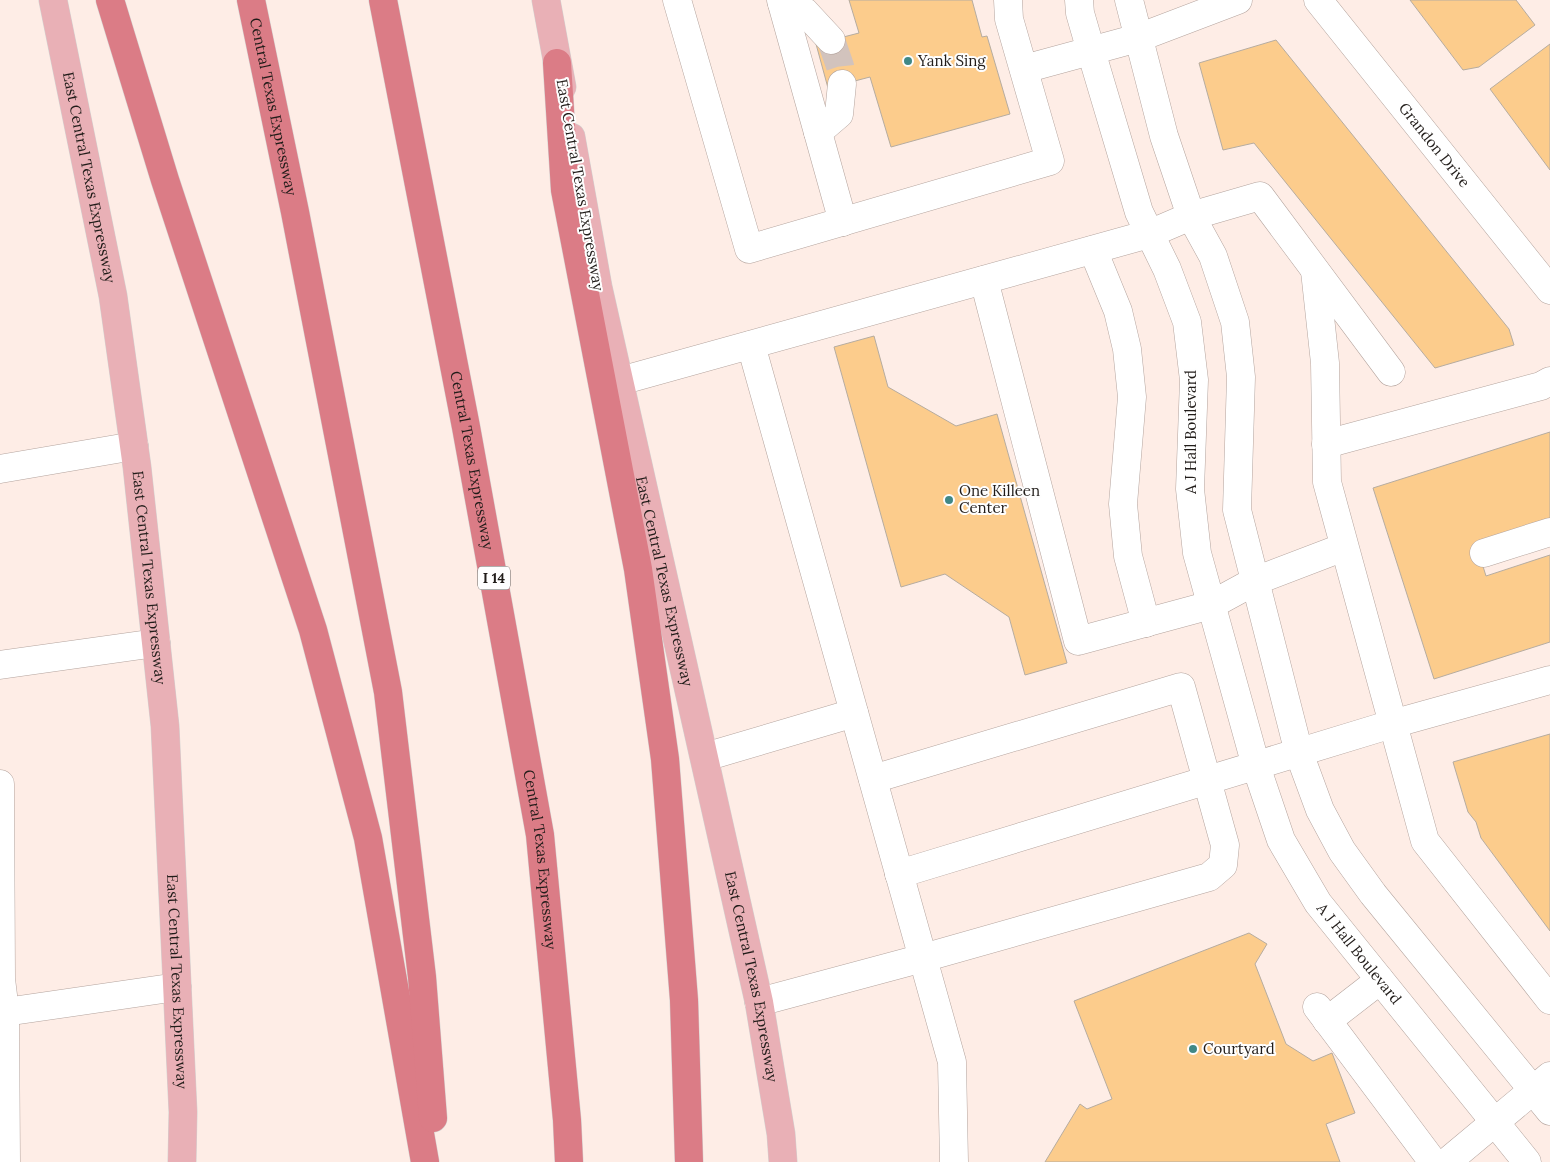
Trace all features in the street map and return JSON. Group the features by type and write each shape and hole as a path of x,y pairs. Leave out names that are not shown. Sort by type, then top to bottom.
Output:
{"highway":[{"path":"110,0 165,180 312,630 368,838 426,1162"},
{"name":"Central Texas Expressway","path":"251,0 299,232 388,692 422,976 437,1162"},
{"name":"Central Texas Expressway","path":"383,0 466,427 540,835 568,1120 569,1162"},
{"path":"558,62 566,190 638,569 665,759 684,1000 689,1162"}],"main road":[{"name":"East Central Texas Expressway","path":"53,0 113,296 134,446 156,643 165,726 182,1112 182,1162"},
{"name":"East Central Texas Expressway","path":"546,0 598,287 759,1002 782,1134 783,1162"}],"street":[{"path":"677,0 749,249 1050,162 1009,19 1008,0"},
{"name":"A J Hall Boulevard","path":"1079,0 1080,13 1139,212 1167,269 1187,322 1194,380 1190,489 1197,553 1256,766 1281,840 1318,903 1528,1162"},
{"path":"1129,0 1164,136 1191,216 1213,256 1235,322 1241,377 1237,510 1299,753 1320,810 1342,851 1373,894 1542,1083 1550,1111"},
{"path":"1024,69 1138,38 1238,0"},
{"name":"Grandon Drive","path":"1318,0 1550,290"},
{"path":"781,2 843,222"},
{"path":"781,2 805,12 832,40"},
{"path":"818,132 839,114 842,84"},
{"path":"620,382 1150,234 1191,216 1260,196 1391,372"},
{"path":"1093,250 1118,311 1127,349 1132,397 1123,504 1128,556 1146,623"},
{"path":"1314,270 1325,363 1327,482 1425,841 1550,1000"},
{"path":"984,280 1078,641 1211,605 1255,582 1344,547"},
{"path":"751,345 952,1062 954,1162"},
{"path":"1326,444 1541,386 1550,380"},
{"path":"0,469 134,446"},
{"path":"1484,553 1550,532"},
{"path":"0,665 156,643"},
{"path":"899,874 1392,724 1550,680"},
{"path":"759,1002 1209,877 1223,865 1225,844 1180,687 873,779"},
{"path":"705,757 854,714"},
{"path":"0,784 0,979 5,1012 6,1162"},
{"path":"1380,980 1322,1014 1433,1162"},
{"path":"5,1012 177,987"},
{"path":"1447,1162 1542,1083"}],"building":[{"name":"Yank Sing","path":"849,0 972,0 982,37 987,36 1010,114 891,147 870,77 828,88 816,44 859,33"},
{"path":"1410,0 1516,0 1535,25 1479,67 1463,70"},
{"path":"1276,40 1509,329 1514,345 1435,368 1254,143 1223,150 1199,63"},
{"path":"1550,44 1550,170 1490,89"},
{"name":"One Killeen Center","path":"874,336 888,387 956,426 997,414 1067,663 1025,675 1009,617 945,574 901,587 834,347"},
{"path":"1550,432 1550,520 1476,544 1486,576 1550,555 1550,642 1434,679 1373,488"},
{"path":"1550,734 1550,931 1481,838 1476,822 1468,812 1453,762"},
{"name":"Courtyard","path":"1249,933 1267,944 1255,964 1286,1044 1313,1061 1332,1053 1355,1113 1326,1124 1340,1162 1045,1162 1080,1104 1087,1109 1112,1099 1074,1001"}],"tunnel":[{"path":"831,40 840,66 842,84"}],"place":[{"name":"Yank Sing","path":"908,61"},
{"name":"One Killeen Center","path":"949,500"},
{"name":"Courtyard","path":"1193,1049"}]}
